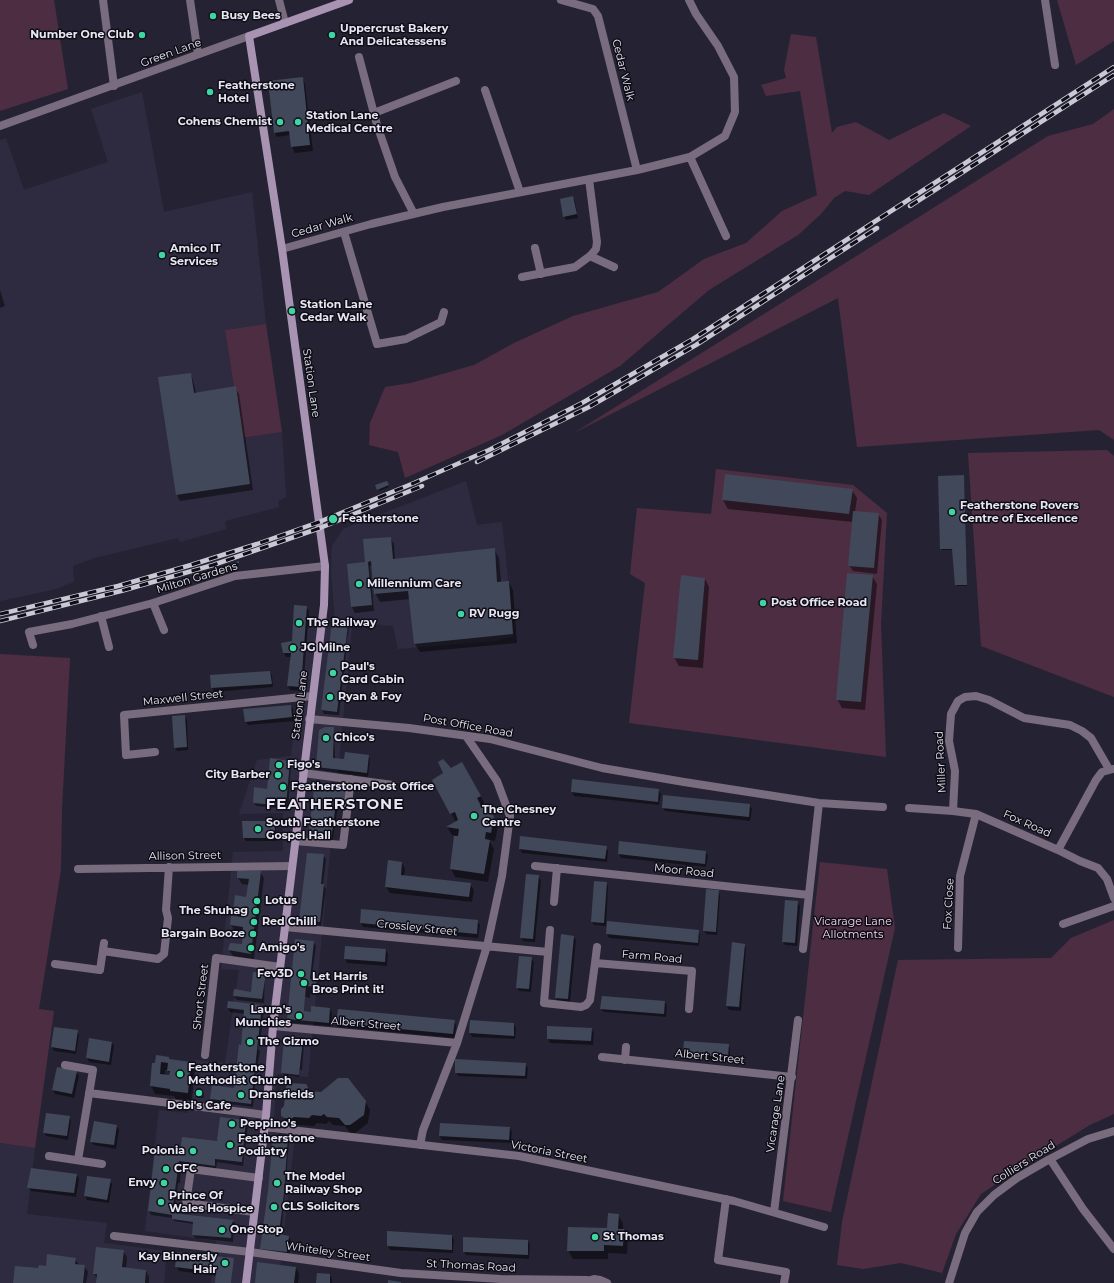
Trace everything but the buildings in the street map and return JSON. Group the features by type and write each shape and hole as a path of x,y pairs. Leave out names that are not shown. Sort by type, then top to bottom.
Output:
{"main road":[{"name":"Green Lane","path":"249,36 349,0"},
{"name":"Station Lane","path":"246,1283 266,1114 273,1026 294,841 324,605 325,566 282,249 249,36"}],"street":[{"path":"103,0 114,86"},
{"path":"190,0 198,54"},
{"path":"279,0 284,23"},
{"name":"Cedar Walk","path":"561,0 593,10 598,16 637,170"},
{"name":"Cedar Walk","path":"282,249 414,214 637,170 690,157 725,136 735,112 734,77 718,46 696,14 689,0"},
{"path":"1045,0 1056,65"},
{"name":"Green Lane","path":"0,126 249,36"},
{"path":"359,57 377,125 395,176 414,214"},
{"path":"374,113 456,81"},
{"path":"485,90 520,192"},
{"path":"690,157 726,236"},
{"path":"522,277 576,267 596,249 597,242 589,179"},
{"path":"344,232 377,344 406,338 441,322 444,312"},
{"path":"536,248 541,274"},
{"path":"590,256 614,267"},
{"name":"Milton Gardens","path":"33,645 29,632 72,624 153,603 235,576 325,566"},
{"path":"153,603 164,630"},
{"path":"101,616 109,647"},
{"name":"Maxwell Street","path":"155,752 126,755 124,716 312,696"},
{"name":"Miller Road","path":"953,811 955,771 949,741 952,714 958,701 965,697 976,696 989,700 1024,718 1070,725 1091,738 1112,769"},
{"name":"Post Office Road","path":"309,719 409,728 466,736 496,741 602,768 692,784 819,803 882,807"},
{"path":"420,1145 423,1130 457,1043 487,946 502,876 510,816 497,781 466,736"},
{"path":"1058,850 1096,780 1102,772 1112,769"},
{"path":"302,773 394,785"},
{"path":"294,841 343,845 351,779"},
{"path":"803,949 819,803"},
{"name":"Fox Road","path":"909,808 976,814 1098,868 1107,879 1114,898"},
{"name":"Fox Close","path":"958,948 960,876 976,814"},
{"name":"Allison Street","path":"78,868 292,866"},
{"name":"Moor Road","path":"535,866 809,895"},
{"path":"55,964 100,970 103,947 158,959 164,954 168,918 166,910 169,867"},
{"path":"554,902 557,868"},
{"path":"1063,924 1114,906"},
{"name":"Crossley Street","path":"285,927 548,952"},
{"path":"550,930 544,1003 581,1007 586,1005 590,1000 597,947"},
{"name":"Short Street","path":"205,1056 216,958 280,967"},
{"name":"Farm Road","path":"595,963 692,971 689,1009"},
{"name":"Vicarage Lane","path":"774,1212 798,1020"},
{"name":"Albert Street","path":"273,1026 457,1043"},
{"path":"625,1060 626,1047"},
{"name":"Albert Street","path":"602,1057 792,1077"},
{"path":"65,1065 93,1070 78,1160"},
{"path":"89,1093 266,1114"},
{"name":"Victoria Street","path":"264,1127 519,1156 726,1199 824,1227"},
{"name":"Colliers Road","path":"949,1283 965,1233 977,1212 994,1195 1011,1182 1050,1159 1088,1139 1114,1131"},
{"path":"49,1156 102,1164"},
{"path":"1050,1159 1083,1209 1114,1249"},
{"path":"254,1212 186,1203 191,1169 259,1178"},
{"path":"726,1199 718,1260 786,1272 784,1283"},
{"name":"Whiteley Street","path":"114,1236 250,1252 380,1270"},
{"name":"St Thomas Road","path":"380,1270 401,1273 563,1282 584,1282 594,1279 607,1283"}],"shaded area":[{"path":"142,92 164,212 252,192 266,324 225,330 242,438 282,432 286,497 278,501 279,507 225,521 226,529 180,542 178,538 94,558 73,566 74,582 56,589 0,601 0,140 6,138 24,190 108,162 91,109"},
{"path":"466,481 477,525 502,522 514,637 496,641 398,649 393,626 335,620 331,570 332,546 343,529"},
{"path":"308,624 352,627 308,1077 277,1074 273,1133 295,1136 278,1283 211,1283 216,1241 145,1231 159,1110 188,1113 195,1060 225,1063 239,970 221,969 233,852 283,851 283,813 239,814 257,760 291,756"},
{"path":"0,1143 35,1148 27,1214 107,1223 104,1243 167,1251 164,1283 0,1283"}],"green space":[{"path":"0,0 54,0 68,89 0,111"},
{"path":"1057,0 1114,0 1114,41 1076,65"},
{"path":"791,34 816,37 832,133 837,127 856,122 889,140 944,113 971,126 869,195 845,191 834,198 821,214 798,235 709,290 620,366 502,435 405,478 398,452 369,445 370,423 385,387 411,383 474,365 514,343 573,316 658,292 704,259 746,243 782,211 817,195 800,91 766,96 761,85 786,78 784,70"},
{"path":"1114,109 1114,440 1099,430 857,447 838,298 574,433 1048,136 1093,124"},
{"path":"266,324 282,432 242,438 225,330"},
{"path":"1107,450 1114,456 1114,697 981,646 968,453"},
{"name":"Post Office Road","path":"716,469 853,485 887,513 881,624 886,757 629,723 645,583 630,574 637,508 711,514"},
{"path":"0,654 70,658 62,809 61,870 39,1009 54,1011 35,1148 0,1143"},
{"name":"Vicarage Lane Allotments","path":"820,862 887,869 895,928 831,1212 783,1201"},
{"path":"1114,920 1114,1114 1090,1125 981,1194 956,1234 942,1273 901,1263 863,1269 837,1265 842,1222 898,960 1051,958 1071,938"}],"railway":[{"path":"0,614 118,586 257,544 319,522 489,450 582,403 693,339 1114,67"},
{"path":"910,206 1114,75"},
{"path":"477,462 589,407 696,345 877,228"},
{"path":"0,621 121,591 213,565 320,528 422,486"}],"place":[{"name":"Busy Bees","path":"213,16"},
{"name":"Number One Club","path":"142,35"},
{"name":"Uppercrust Bakery And Delicatessens","path":"332,35"},
{"name":"Featherstone Hotel","path":"210,92"},
{"name":"Cohens Chemist","path":"280,122"},
{"name":"Station Lane Medical Centre","path":"298,122"},
{"name":"Amico IT Services","path":"162,255"},
{"name":"Station Lane Cedar Walk","path":"292,311"},
{"name":"Featherstone Rovers Centre of Excellence","path":"952,512"},
{"name":"Featherstone","path":"333,519"},
{"name":"Millennium Care","path":"359,584"},
{"name":"Post Office Road","path":"763,603"},
{"name":"RV Rugg","path":"461,614"},
{"name":"The Railway","path":"299,623"},
{"name":"JG Milne","path":"293,648"},
{"name":"Paul's Card Cabin","path":"333,673"},
{"name":"Ryan & Foy","path":"330,697"},
{"name":"Chico's","path":"326,738"},
{"name":"Figo's","path":"279,765"},
{"name":"City Barber","path":"278,775"},
{"name":"Featherstone Post Office","path":"283,787"},
{"name":"The Chesney Centre","path":"474,816"},
{"name":"South Featherstone Gospel Hall","path":"258,829"},
{"name":"Lotus","path":"257,901"},
{"name":"The Shuhag","path":"256,911"},
{"name":"Red Chilli","path":"254,922"},
{"name":"Bargain Booze","path":"253,934"},
{"name":"Amigo's","path":"251,948"},
{"name":"Fev3D","path":"301,974"},
{"name":"Let Harris Bros Print it!","path":"304,983"},
{"name":"Laura's Munchies","path":"299,1016"},
{"name":"The Gizmo","path":"250,1042"},
{"name":"Featherstone Methodist Church","path":"180,1074"},
{"name":"Debi's Cafe","path":"199,1093"},
{"name":"Dransfields","path":"241,1095"},
{"name":"Peppino's","path":"232,1124"},
{"name":"Featherstone Podiatry","path":"230,1145"},
{"name":"Polonia","path":"193,1151"},
{"name":"CFC","path":"166,1169"},
{"name":"Envy","path":"164,1183"},
{"name":"The Model Railway Shop","path":"277,1183"},
{"name":"Prince Of Wales Hospice","path":"161,1202"},
{"name":"CLS Solicitors","path":"274,1207"},
{"name":"One Stop","path":"222,1230"},
{"name":"St Thomas","path":"595,1237"},
{"name":"Kay Binnersly Hair","path":"225,1263"}],"district":[{"name":"FEATHERSTONE","path":"335,805"}]}
